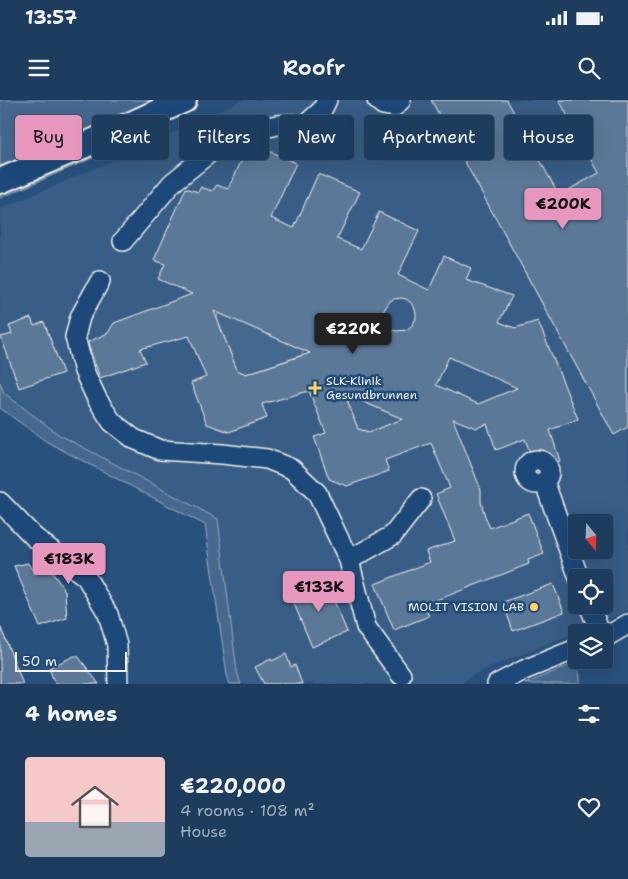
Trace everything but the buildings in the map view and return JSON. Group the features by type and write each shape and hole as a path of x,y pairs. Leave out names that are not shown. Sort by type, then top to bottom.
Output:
{"main road":[{"path":"0,163 147,100"},
{"path":"0,182 184,100"}],"street":[{"path":"123,240 172,183 219,145 240,134 277,125 293,124 304,126 322,110 327,100"},
{"path":"377,100 383,105 394,106 401,100"},
{"path":"100,281 80,317 74,337 97,400 112,422 134,439 160,450 267,459 292,469 317,493 349,560 366,628 401,675"},
{"path":"544,481 575,569"},
{"path":"349,560 393,535 421,499"},
{"path":"0,502 34,537 86,578 108,614 117,645 118,684"},
{"path":"613,633 628,624"},
{"path":"613,637 628,634"},
{"path":"497,684 524,670 568,652"}],"shaded area":[{"path":"0,100 159,100 162,115 92,115 92,158 0,198"},
{"name":"SLK-Klinik Gesundbrunnen","path":"242,100 628,100 628,611 596,624 568,624 568,636 472,675 461,684 241,684 237,672 218,519 58,434 4,393 0,382 0,209 114,160 169,160 169,134 179,130 179,160 269,160 269,115 210,115"},
{"path":"218,312 304,350 302,355 246,374 237,370 217,319"},
{"path":"337,375 362,401 386,412 399,404 423,412 369,432 358,429"},
{"path":"0,382 4,393 58,434 218,519 237,672 241,684 230,684 227,675 205,525 47,442 0,408"},
{"path":"568,666 568,669 578,669 580,684 525,684"}],"place":[{"name":"SLK-Klinik Gesundbrunnen","path":"315,388"},
{"name":"MOLIT VISION LAB","path":"534,607"}]}
